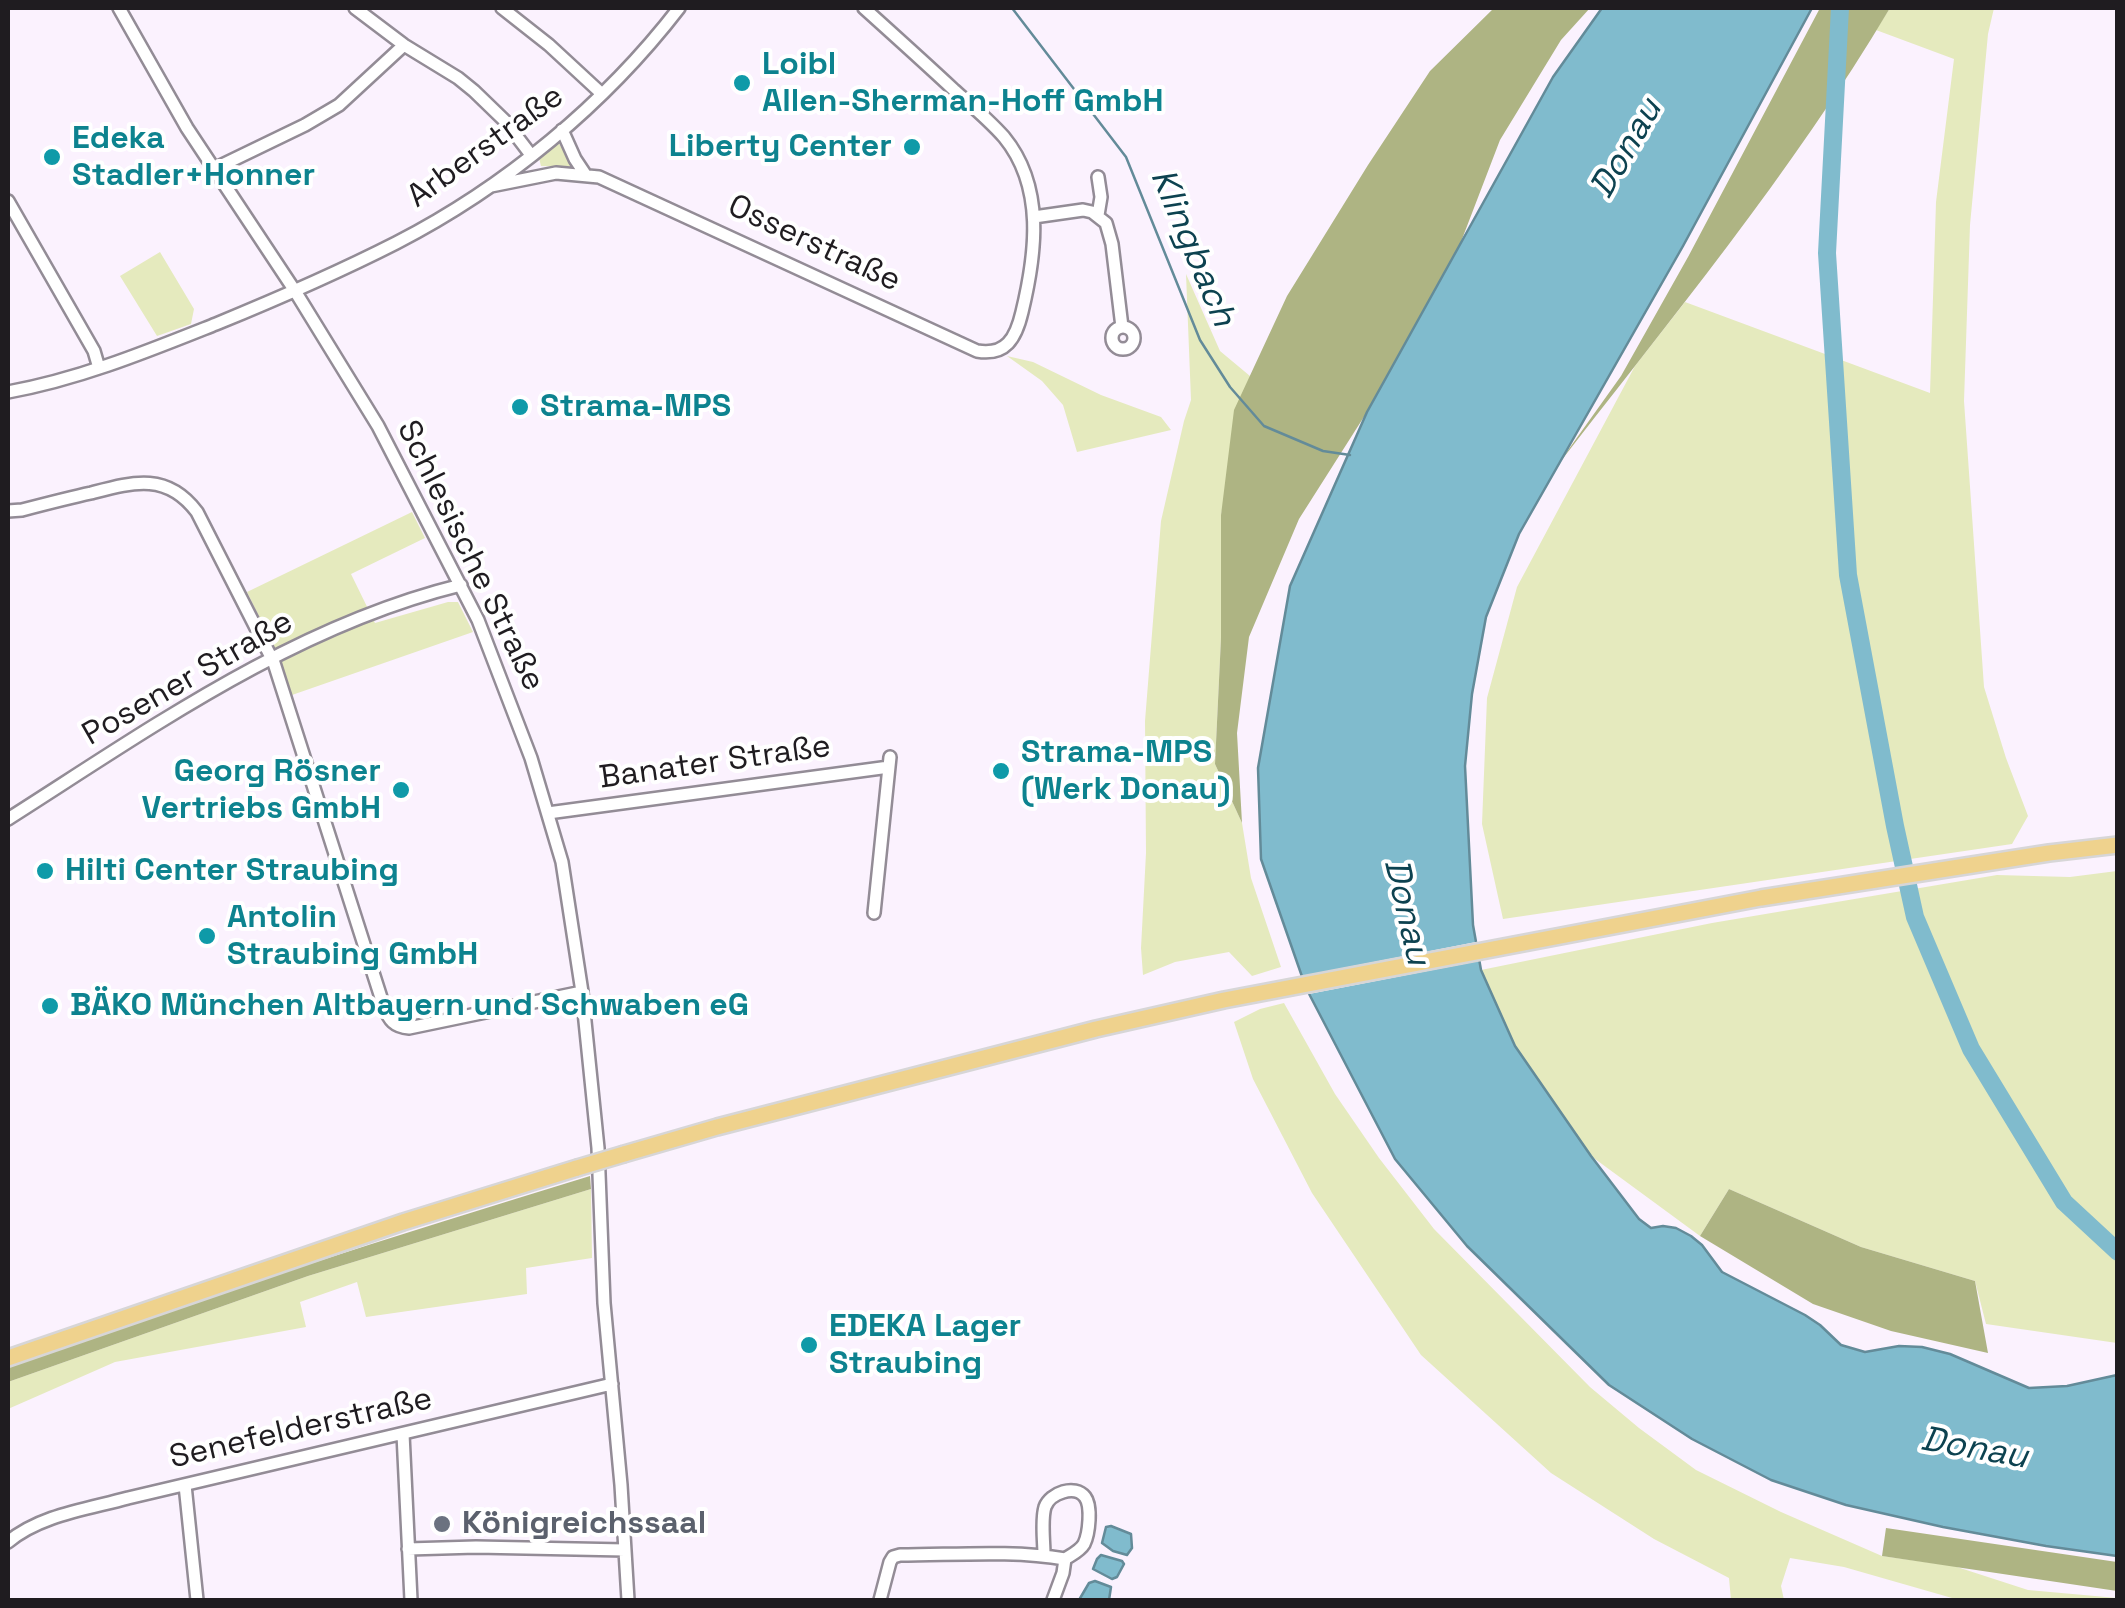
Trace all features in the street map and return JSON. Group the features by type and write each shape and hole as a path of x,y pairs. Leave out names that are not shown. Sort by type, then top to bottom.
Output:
{"highway":[{"path":"10,1356 403,1222 576,1168 717,1127 1096,1029 1224,1000 1762,898 2118,845"}],"street":[{"name":"Schlesische Straße","path":"119,8 178,112 370,412 485,637 548,812 568,892 600,1165 603,1279 628,1600"},
{"path":"356,8 474,91 531,155"},
{"path":"502,8 602,94"},
{"name":"Arberstraße","path":"8,392 99,368 295,291 406,238 490,186 562,130 602,94 680,8"},
{"path":"864,8 1004,137 1024,172 1034,217 1072,210 1098,215 1109,232 1122,326"},
{"path":"214,169 339,105 404,45"},
{"path":"562,130 585,174"},
{"name":"Osserstraße","path":"490,186 556,173 599,176 989,353 1005,347 1021,318 1034,243 1034,217"},
{"path":"1098,177 1098,215"},
{"path":"8,201 94,351 99,368"},
{"path":"8,511 136,482 170,489 197,512 272,657 392,1022 409,1028 582,992"},
{"name":"Posener Straße","path":"8,819 209,691 272,657 374,613 461,585"},
{"name":"Banater Straße","path":"548,812 889,762 874,913"},
{"name":"Senefelderstraße","path":"8,1542 20,1532 60,1516 612,1384"},
{"path":"402,1434 410,1600"},
{"path":"185,1485 197,1600"},
{"path":"1044,1555 1045,1508 1055,1495 1080,1492 1089,1506 1086,1540 1065,1559 1053,1600"},
{"path":"408,1549 625,1550"},
{"path":"880,1600 890,1562 900,1555 1044,1555 1065,1559"}],"green space":[{"path":"1494,8 1590,8 1561,40 1500,140 1459,247 1367,412 1299,519 1249,637 1237,733 1242,823 1215,764 1221,515 1234,410 1287,296 1368,165 1430,71"},
{"path":"1820,8 1890,8 1771,188 1551,474 1621,376"},
{"path":"1890,8 1994,8 1988,34 1970,225 1964,401 1984,687 2028,816 2012,844 1503,919 1482,824 1487,698 1517,587 1635,366 1685,302 1930,393 1936,202 1954,59 1876,30"},
{"path":"558,142 571,167 541,166 539,158"},
{"path":"160,252 194,309 191,324 157,336 120,276"},
{"path":"1186,274 1220,351 1250,376 1221,515 1215,764 1242,823 1251,878 1281,967 1252,976 1229,952 1175,962 1143,975 1145,721 1161,521 1191,400"},
{"path":"1007,356 1033,362 1101,395 1161,417 1171,430 1077,452 1063,405 1042,381"},
{"path":"412,512 425,538 351,574 375,623 458,602 473,632 292,695 247,592"},
{"path":"2117,871 2117,1343 1986,1324 1975,1281 1861,1247 1729,1189 1700,1236 1591,1156 1515,1045 1481,970 1712,923 1997,875 2070,877"},
{"path":"1284,1003 1335,1094 1434,1229 1590,1387 1696,1470 1882,1556 1954,1566 2028,1590 2117,1600 1959,1600 1844,1567 1790,1558 1781,1586 1784,1600 1731,1600 1729,1578 1654,1539 1551,1473 1421,1355 1312,1193 1253,1079 1234,1022"},
{"path":"590,1176 591,1189 308,1276 8,1382 8,1367 80,1341"},
{"path":"591,1189 592,1258 526,1268 527,1294 366,1317 357,1282 300,1302 306,1327 115,1362 8,1409 8,1382 308,1276"},
{"path":"1729,1189 1861,1247 1975,1281 1988,1353 1891,1331 1813,1304 1700,1236"},
{"path":"1886,1528 2117,1562 2117,1591 1882,1556"}],"water":[{"name":"Donau","path":"1602,8 1812,8 1683,246 1519,534 1486,617 1472,694 1465,766 1473,925 1481,970 1515,1046 1591,1156 1639,1219 1651,1228 1676,1228 1691,1236 1722,1272 1805,1315 1841,1345 1865,1352 1899,1346 1922,1347 1950,1354 2029,1388 2067,1386 2117,1375 2117,1556 1943,1527 1846,1505 1771,1480 1692,1439 1609,1385 1467,1246 1395,1159 1306,988 1261,859 1258,768 1290,586 1367,412 1553,77"},
{"path":"1106,1527 1131,1534 1132,1548 1127,1555 1102,1543"},
{"path":"1101,1555 1122,1561 1117,1577 1112,1579 1093,1569"},
{"path":"1095,1581 1111,1587 1109,1600 1079,1600 1089,1583"}],"pier":[{"path":"1481,941 1484,960 1304,995 1297,977"}],"waterway":[{"name":"Klingbach","path":"1012,8 1126,157 1200,340 1230,387 1264,426 1323,451 1350,455"},
{"path":"1840,8 1827,253 1848,575 1915,917 1971,1049 2064,1202 2118,1252"}],"place":[{"name":"Loibl Allen-Sherman-Hoff GmbH","path":"742,83"},
{"name":"Liberty Center","path":"912,147"},
{"name":"Edeka Stadler+Honner","path":"52,157"},
{"name":"Strama-MPS","path":"520,407"},
{"name":"Strama-MPS (Werk Donau)","path":"1001,771"},
{"name":"Georg Rösner Vertriebs GmbH","path":"401,790"},
{"name":"Hilti Center Straubing","path":"45,871"},
{"name":"Antolin Straubing GmbH","path":"207,936"},
{"name":"BÄKO München Altbayern und Schwaben eG","path":"50,1006"},
{"name":"EDEKA Lager Straubing","path":"809,1345"},
{"name":"Königreichssaal","path":"442,1524"}]}
